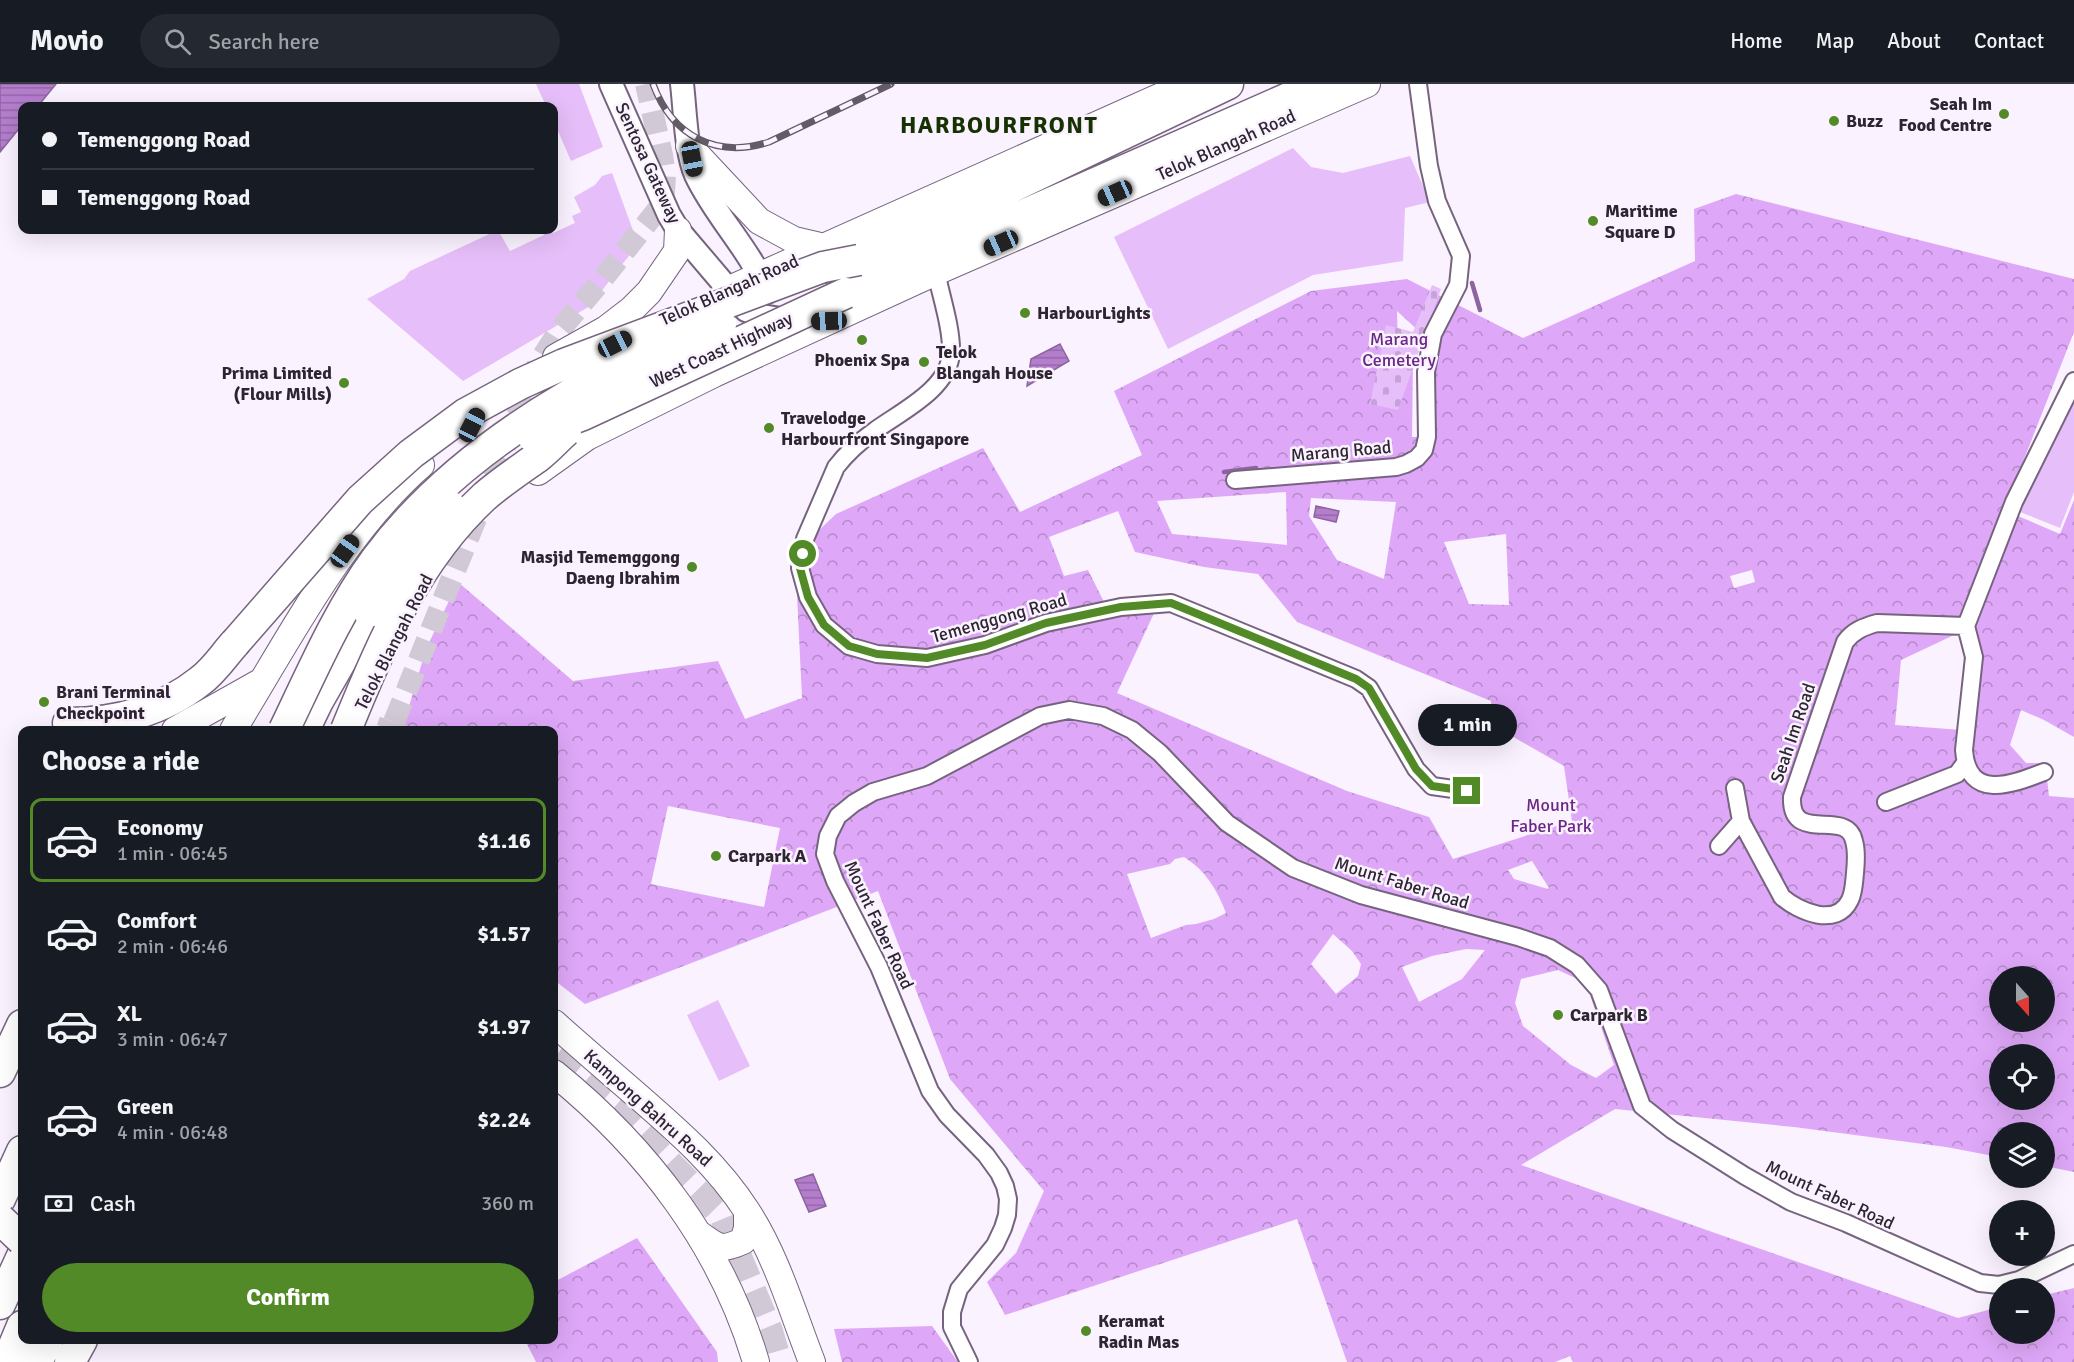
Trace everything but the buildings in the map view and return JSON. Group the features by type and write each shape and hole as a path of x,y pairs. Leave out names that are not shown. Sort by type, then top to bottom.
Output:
{"highway":[{"name":"West Coast Highway","path":"286,726 331,632 376,559 426,502 516,429 570,394 859,260 1228,84"},
{"name":"West Coast Highway","path":"306,726 385,584 430,528 473,483 508,454 551,427 846,293 1326,90"},
{"path":"68,723 103,722 136,714 170,700 202,680 360,500 411,454 465,414 520,384 604,348 823,267 859,260"},
{"path":"350,726 370,671 408,594 444,540 485,497 542,453 583,414"},
{"path":"0,1072 18,1034"},
{"path":"0,1199 18,1160"},
{"path":"0,1219 18,1236"},
{"path":"0,1304 18,1266"},
{"path":"7,1362 18,1336"},
{"path":"37,1362 46,1344"},
{"path":"70,1362 80,1344"}],"main road":[{"name":"Sentosa Gateway","path":"611,84 669,215 678,230 746,310 762,316 803,322 829,321"},
{"path":"682,84 689,146 695,173 716,209 760,274 768,295 766,309 762,316 714,374"},
{"name":"Telok Blangah Road","path":"236,726 336,564 378,508 399,484 472,425 530,387 679,311 1188,84"},
{"name":"Telok Blangah Road","path":"350,726 411,602 434,565 481,516 587,437 714,374 1326,90 1367,84"},
{"path":"689,146 759,221 794,240 824,247"},
{"path":"472,425 480,408 496,392 606,329 632,309 649,292 677,251 678,230"},
{"path":"182,726 265,679"},
{"name":"Kampong Bahru Road","path":"558,1026 694,1145 719,1173 747,1211 787,1291 812,1362"},
{"name":"Kampong Bahru Road","path":"558,1077 626,1138 661,1179 699,1234 736,1307 756,1362"},
{"path":"699,1234 715,1245 727,1248 743,1241 747,1228 747,1211"}],"street":[{"name":"Marang Road","path":"1235,480 1396,467 1417,458 1424,450 1427,436 1426,372 1433,334 1458,285 1461,256 1437,201 1429,166 1418,84"},
{"name":"Temenggong Road","path":"936,272 950,341 948,369 911,408 873,432 844,457 836,467 806,539 800,568 808,597 824,625 849,646 877,654 927,658 985,645 1046,623 1121,607 1171,603 1356,679 1369,688 1416,769 1432,786 1467,791"},
{"path":"2044,772 2004,786 1990,785 1978,780 1965,763 1964,750 1974,657 1966,626 2014,502 2074,381"},
{"name":"Seah Im Road","path":"1735,788 1741,820 1775,885 1788,902 1806,913 1828,916 1844,909 1852,895 1856,859 1854,839 1850,832 1837,825 1810,825 1803,822 1792,804 1792,797 1845,642 1851,634 1876,623 1966,626"},
{"name":"Mount Faber Road","path":"969,1362 952,1327 952,1312 959,1289 995,1245 1003,1228 1008,1199 1005,1186 986,1155 947,1115 930,1091 879,967 835,881 825,854 828,836 838,816 854,803 873,792 927,776 1040,716 1070,710 1103,716 1132,730 1160,753 1227,823 1293,868 1361,895 1518,937 1550,948 1576,965 1599,990 1642,1106 1672,1130 1791,1202 1980,1283 1999,1285 2019,1280 2074,1254"},
{"path":"1886,802 1957,774 1965,763"},
{"path":"1719,846 1741,820"}],"green space":[{"path":"536,84 579,84 603,147 571,161 558,131 558,102 544,102"},
{"path":"1293,148 1311,167 1343,173 1410,156 1430,202 1405,208 1403,261 1313,275 1168,349 1114,237"},
{"path":"612,173 638,244 590,306 463,381 367,299 404,279 410,271 489,234 500,234 510,251 544,234 558,234 558,231 575,223 572,216 581,212 574,197 595,185 602,176"},
{"name":"Mount Faber Park","path":"1736,194 2074,279 2074,332 2004,510 2060,534 2074,500 2074,737 2021,710 2010,745 2026,763 2045,763 2049,796 2074,798 2074,1172 2055,1168 2055,1122 1989,1122 1989,1155 1946,1147 1794,1127 1615,1109 1521,1165 1958,1318 1989,1310 1989,1344 2055,1344 2055,1293 2074,1288 2074,1362 1573,1362 1570,1356 1555,1362 1347,1362 1297,1219 1005,1315 987,1282 1016,1253 1044,1191 950,1079 878,891 585,1004 558,983 558,726 403,726 426,649 458,582 573,681 718,661 745,719 802,698 795,553 836,514 983,448 1020,512 1142,455 1114,391 1311,291 1407,279 1523,338 1695,261 1694,209","holes":["1397,311 1422,334 1433,334 1427,437 1412,437 1413,357 1398,351","1286,492 1287,545 1172,534 1157,501","1311,498 1396,502 1384,579 1337,560 1309,516","1118,511 1135,552 1204,567 1258,574 1297,622 1491,701 1491,724 1564,766 1572,821 1453,859 1429,817 1347,791 1117,693 1155,611 1109,612 1088,570 1064,576 1049,537","1506,534 1509,605 1469,604 1444,542","1752,570 1755,582 1734,588 1730,576","1971,627 1982,659 1975,731 1895,725 1901,660","668,806 780,828 764,907 651,884","1184,857 1198,868 1210,881 1226,913 1214,919 1186,925 1151,938 1127,874 1170,864 1175,859","1532,861 1549,888 1514,879 1508,870","1333,934 1352,951 1361,964 1358,976 1336,994 1311,964","1466,949 1485,950 1462,979 1419,1002 1402,967 1432,956","1558,970 1586,983 1614,1065 1596,1078 1571,1065 1523,1026 1515,1003 1521,979"]},
{"name":"Marang Cemetery","path":"1432,285 1441,289 1398,410 1370,404 1386,325 1413,332"},
{"path":"2074,383 2074,492 2060,528 2020,512"},
{"path":"718,1000 750,1066 719,1081 687,1015"},
{"path":"637,1238 717,1352 718,1362 536,1362 527,1344 558,1344 558,1280"},
{"path":"932,1326 958,1362 842,1362 834,1329"}],"shaded area":[{"path":"0,84 56,84 41,102 18,102 18,130 0,152"},
{"path":"1060,344 1069,361 1027,386 1031,359"},
{"path":"1316,506 1339,511 1336,522 1314,517"},
{"path":"813,1174 826,1206 809,1212 795,1180"}],"waterway":[{"path":"1472,283 1480,310"},
{"path":"1224,472 1256,468"}],"tunnel":[{"path":"394,722 539,362 559,331 659,208 664,193 665,175 646,84"},
{"path":"393,726 394,722"},
{"path":"392,726 394,722"},
{"path":"558,1061 626,1118 722,1216 770,1331 779,1362"}],"railway":[{"path":"653,84 661,102 684,130 714,145 731,147 750,147 769,142 891,84"}],"place":[{"name":"Seah Im Food Centre","path":"2004,114"},
{"name":"Buzz","path":"1834,121"},
{"name":"Maritime Square D","path":"1593,221"},
{"name":"HarbourLights","path":"1025,313"},
{"name":"Phoenix Spa","path":"862,340"},
{"name":"Telok Blangah House","path":"924,362"},
{"name":"Prima Limited (Flour Mills)","path":"344,383"},
{"name":"Travelodge Harbourfront Singapore","path":"769,428"},
{"name":"Masjid Tememggong Daeng Ibrahim","path":"692,567"},
{"name":"Brani Terminal Checkpoint","path":"44,702"},
{"name":"Carpark A","path":"716,856"},
{"name":"Carpark B","path":"1558,1015"},
{"name":"Keramat Radin Mas","path":"1086,1331"}],"district":[{"name":"HARBOURFRONT","path":"999,125"}],"route":[{"path":"803,554 800,568 808,597 824,625 849,646 877,654 927,658 985,645 1046,623 1121,607 1171,603 1356,679 1369,688 1416,769 1432,786 1467,791"}]}
